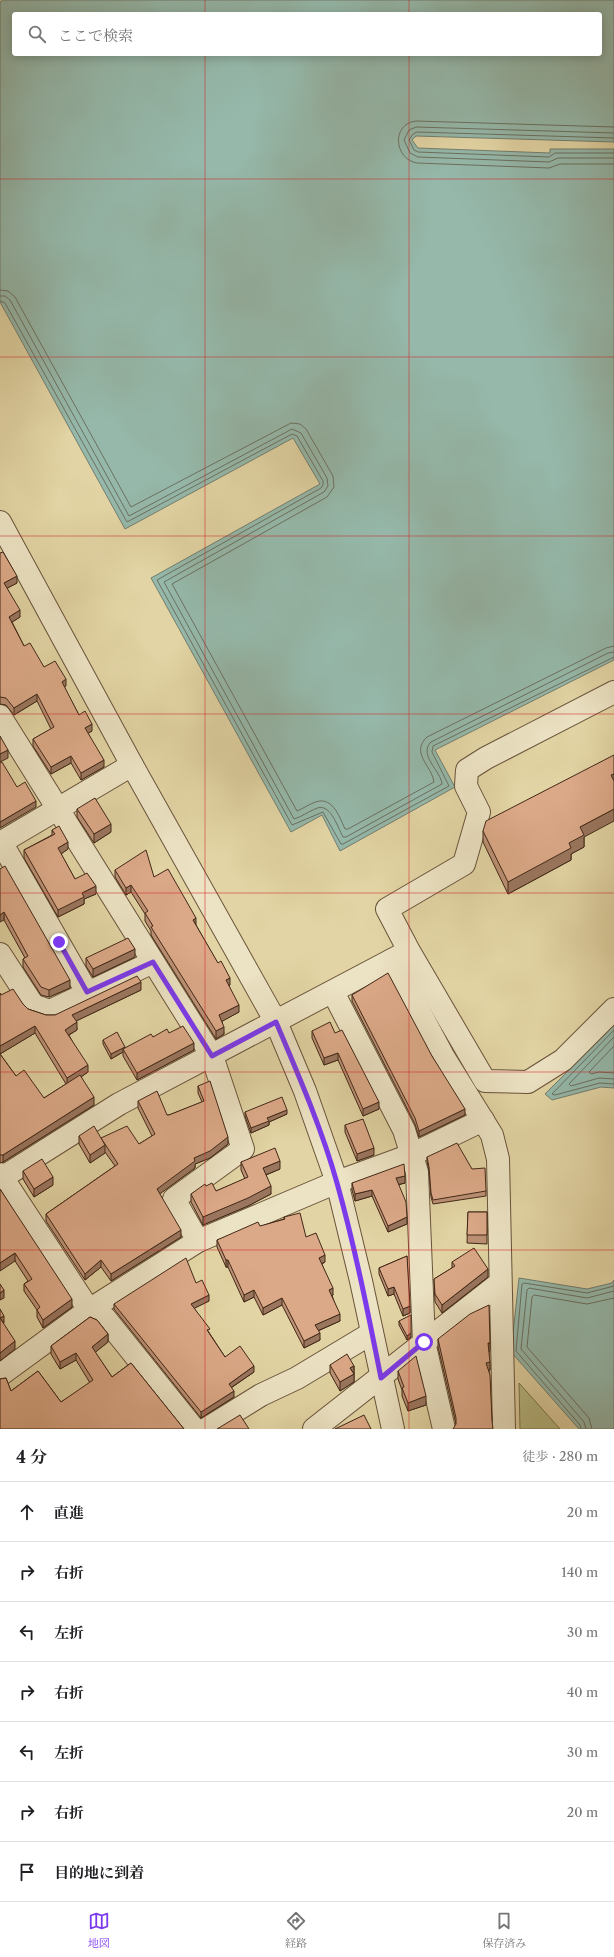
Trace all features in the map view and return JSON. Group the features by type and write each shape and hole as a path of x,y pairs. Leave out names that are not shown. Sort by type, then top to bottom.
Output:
{"street":[{"path":"0,522 132,765 276,1022 305,1091 337,1182 393,1429"},
{"path":"504,1429 504,1370 500,1283 498,1159 492,1135 443,1056 400,955 387,909 464,864 479,812 466,786 467,770 486,758 614,692"},
{"path":"1,718 212,1056 243,1149 174,1199 198,1241"},
{"path":"87,992 1,843 132,765"},
{"path":"0,954 33,1005 50,1011 87,992 153,962"},
{"path":"194,1429 105,1318 89,1310 1,1177 119,1104 333,992 400,955"},
{"path":"400,955 485,1081 528,1082 563,1060 614,1009"},
{"path":"333,992 404,1130 417,1172 424,1342 444,1429"},
{"path":"0,1375 89,1310 198,1241 337,1182 411,1154 483,1120"},
{"path":"314,1429 381,1378 424,1342 500,1283"},
{"path":"206,1429 260,1395 297,1378 372,1333"}],"green space":[{"path":"519,1383 560,1429 520,1429"}],"water":[{"path":"3,0 614,0 614,142 416,136 412,140 418,148 550,153 550,149 614,149 614,660 435,750 455,787 340,851 322,815 291,832 151,578 320,484 293,438 125,529 0,302 0,2"},
{"path":"614,1025 614,1088 601,1087 552,1100 545,1094"},
{"path":"519,1278 587,1289 612,1283 614,1280 614,1429 579,1429 511,1352"}],"building":[{"path":"3,552 17,576 4,583 20,610 9,617 24,646 30,643 44,667 55,661 66,679 62,682 79,715 85,711 92,724 85,728 104,760 81,773 71,756 51,767 33,739 54,727 37,694 14,708 6,698 0,697 0,553"},
{"path":"0,736 8,750 0,754"},
{"path":"614,755 614,774 611,775 614,781 614,809 580,827 584,835 569,843 571,848 508,882 483,831 486,821"},
{"path":"2,762 17,787 25,782 36,801 0,822 0,763"},
{"path":"95,798 111,824 94,834 77,809"},
{"path":"59,826 68,842 58,848 75,879 87,873 96,886 82,893 84,897 58,910 24,850 55,834 52,830"},
{"path":"146,850 154,877 168,869 196,918 193,920 218,963 221,961 230,978 226,980 239,1005 219,1015 224,1027 216,1031 151,927 153,926 145,913 148,911 131,885 126,888 115,870"},
{"path":"5,866 70,980 49,990 41,987 23,959 28,956 4,912 0,915 0,869"},
{"path":"128,938 135,949 93,969 86,958"},
{"path":"388,973 432,1056 465,1109 419,1131 415,1118 352,995"},
{"path":"137,976 141,982 72,1015 77,1022 65,1030 88,1065 67,1078 35,1026 0,1046 0,993 1,995 13,989 28,1009 46,1015 55,1015"},
{"path":"330,1022 335,1033 342,1030 379,1102 363,1109 338,1053 324,1058 312,1031"},
{"path":"183,1026 194,1043 137,1073 123,1049 151,1034 153,1037 167,1029 169,1033"},
{"path":"117,1032 125,1047 111,1054 103,1040"},
{"path":"0,1054 16,1076 24,1070 44,1098 80,1075 94,1097 3,1155 0,1155"},
{"path":"210,1081 228,1137 210,1151 194,1158 195,1161 157,1189 181,1230 111,1274 101,1260 85,1274 46,1214 118,1164 101,1138 127,1126 139,1144 155,1134 138,1101 157,1091 167,1115 169,1115 204,1101 198,1086"},
{"path":"282,1097 287,1110 267,1118 269,1121 251,1128 245,1112"},
{"path":"363,1119 374,1148 357,1154 345,1125"},
{"path":"94,1126 105,1145 90,1155 79,1136"},
{"path":"457,1143 472,1169 485,1168 486,1191 433,1200 427,1157"},
{"path":"275,1148 280,1161 263,1168 271,1186 248,1198 203,1217 191,1194 205,1184 206,1186 212,1183 216,1191 248,1177 241,1162"},
{"path":"42,1159 53,1177 34,1189 23,1171"},
{"path":"404,1164 405,1176 396,1178 406,1202 407,1217 388,1226 372,1190 355,1194 352,1183"},
{"path":"0,1189 72,1299 43,1320 37,1310 40,1307 24,1284 32,1279 15,1253 0,1263"},
{"path":"468,1212 487,1212 487,1235 467,1235"},
{"path":"300,1213 306,1237 316,1233 325,1255 319,1258 333,1288 329,1290 340,1314 315,1325 320,1333 304,1341 282,1298 263,1308 254,1290 244,1295 217,1240 258,1222 260,1226"},
{"path":"474,1248 488,1269 442,1305 435,1294 434,1279 455,1266 452,1262"},
{"path":"407,1256 410,1306 403,1309 394,1287 388,1289 379,1268"},
{"path":"186,1258 196,1283 202,1280 209,1295 191,1304 210,1329 207,1330 225,1357 240,1346 254,1366 229,1384 234,1391 201,1412 114,1304"},
{"path":"0,1284 4,1290 0,1293"},
{"path":"489,1305 490,1343 488,1343 490,1362 486,1363 490,1375 493,1429 453,1429 456,1424 456,1418 438,1339 470,1314"},
{"path":"0,1309 4,1316 0,1318"},
{"path":"411,1315 411,1333 407,1336 399,1321"},
{"path":"90,1317 97,1320 108,1334 92,1347 112,1377 131,1363 184,1429 0,1429 0,1379 6,1378 11,1391 38,1371 61,1402 93,1380 76,1353 60,1362 51,1346"},
{"path":"0,1318 15,1341 0,1353"},
{"path":"347,1354 354,1366 350,1368 354,1374 340,1382 330,1365"},
{"path":"416,1356 426,1396 408,1403 402,1388 404,1387 398,1371"},
{"path":"240,1415 249,1429 217,1429"},
{"path":"364,1415 371,1429 335,1429"}],"route":[{"path":"59,942 87,992 153,962 212,1056 276,1022 305,1091 337,1182 361,1281 381,1378 424,1342"}]}
